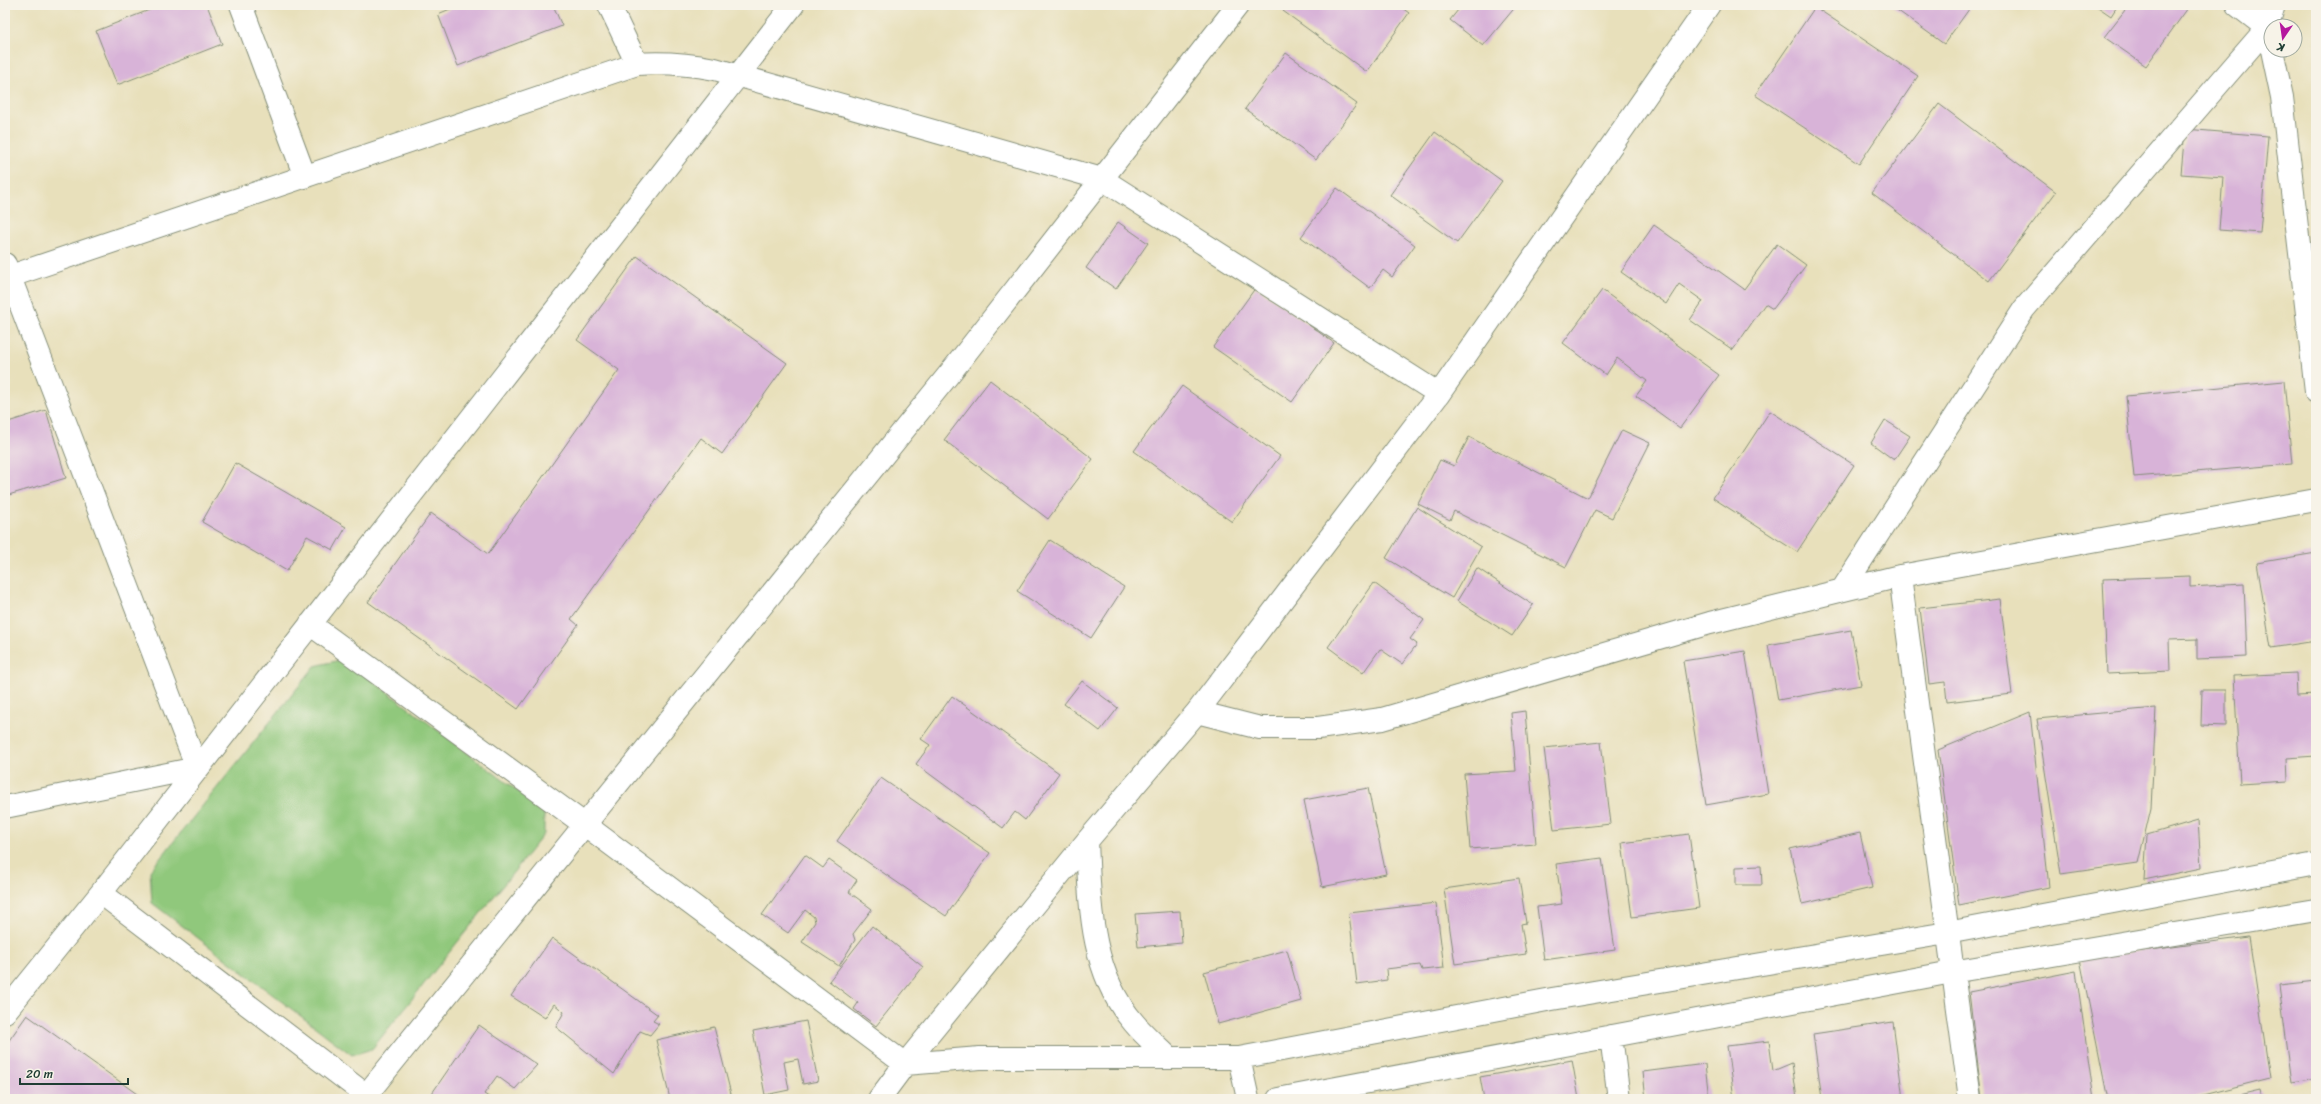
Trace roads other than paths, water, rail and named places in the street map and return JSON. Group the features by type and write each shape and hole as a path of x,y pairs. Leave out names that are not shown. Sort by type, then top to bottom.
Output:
{"street":[{"path":"241,5 305,177"},
{"path":"610,5 637,64"},
{"path":"5,1012 101,893 736,76 793,5"},
{"path":"101,893 364,1097 958,362 1238,5"},
{"path":"879,1099 905,1064 1087,841 1197,712 1439,394 1709,5"},
{"path":"2237,5 2263,31"},
{"path":"2272,18 2274,5"},
{"path":"1842,590 2024,309 2263,44"},
{"path":"2274,58 2282,97 2316,392"},
{"path":"198,768 7,273 305,177 637,64 665,62 693,64 1102,179 1439,394"},
{"path":"1197,712 1260,728 1318,728 1382,719 1710,623 1900,576 2316,500"},
{"path":"1900,576 1970,1099"},
{"path":"310,624 584,824 905,1064 980,1058 1239,1058 1568,996 1947,933 2316,864"},
{"path":"5,807 198,768"},
{"path":"1087,841 1090,912 1099,957 1113,992 1133,1022 1168,1058"},
{"path":"1278,1099 1952,972 2316,910"},
{"path":"1611,1036 1619,1099"},
{"path":"1239,1058 1248,1099"}]}
